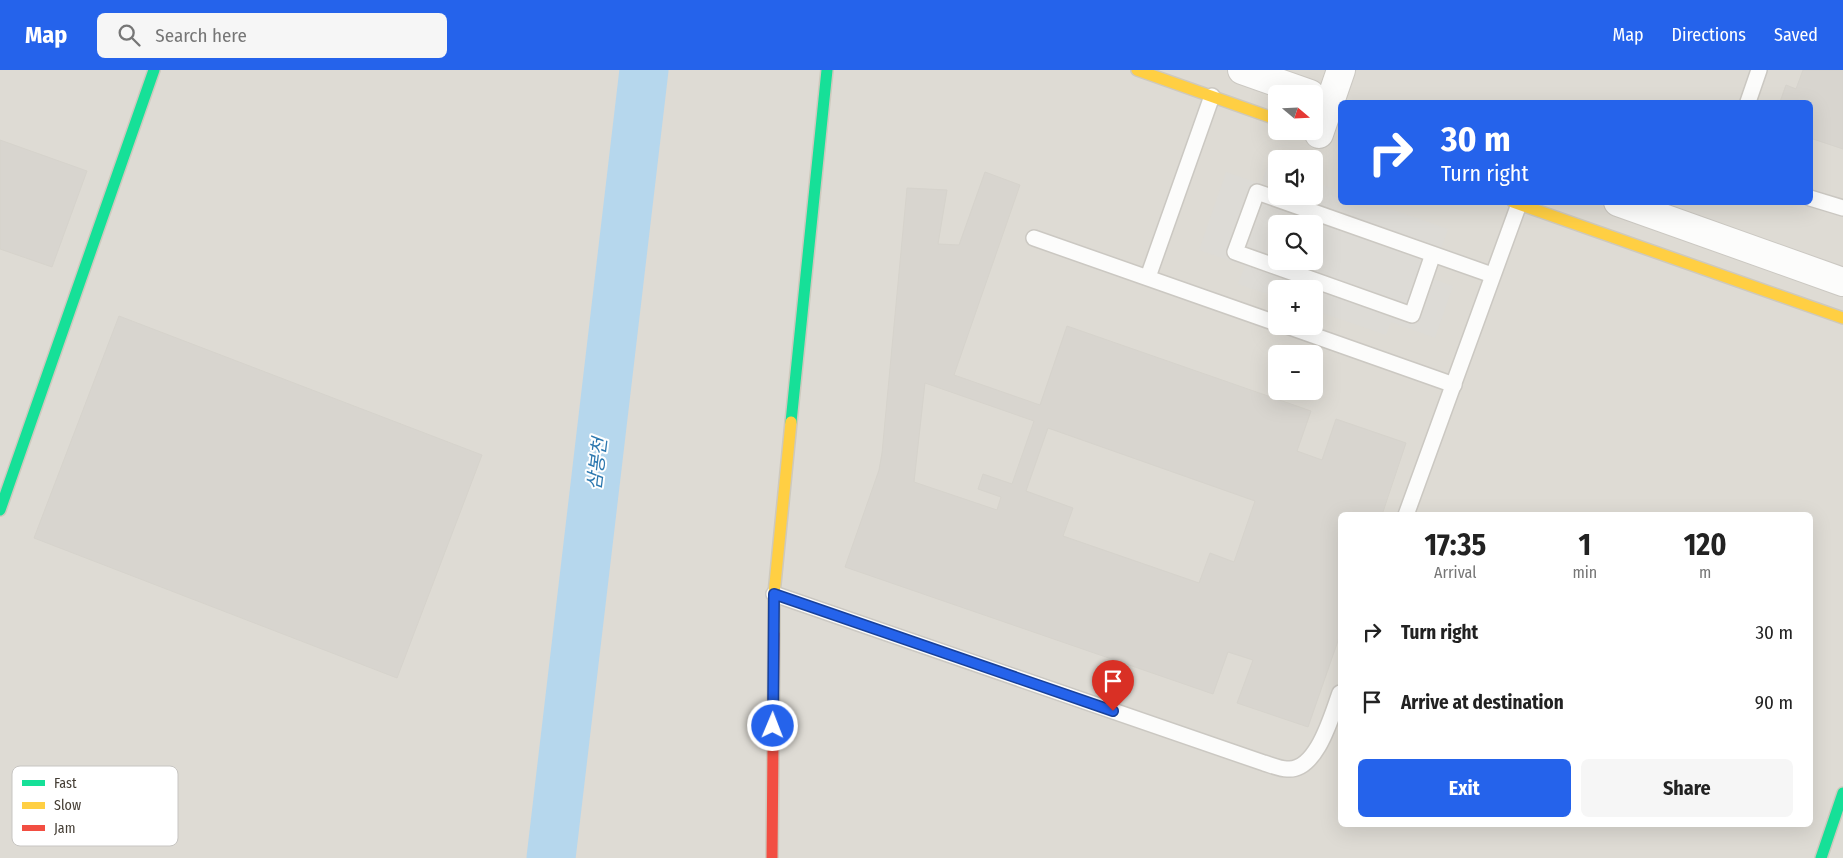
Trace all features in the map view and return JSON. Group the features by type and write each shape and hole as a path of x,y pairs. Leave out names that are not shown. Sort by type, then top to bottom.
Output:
{"street":[{"path":"0,510 154,70"},
{"path":"772,858 774,594 827,70"},
{"path":"1136,70 1268,116"},
{"path":"1242,70 1284,85"},
{"path":"1323,99 1341,70"},
{"path":"1522,205 1843,318"},
{"path":"1626,205 1843,282"},
{"path":"1821,858 1843,793"}],"lane":[{"path":"1749,100 1759,70"},
{"path":"1148,277 1212,96"},
{"path":"1433,254 1412,315 1235,252 1257,192 1433,254 1492,275"},
{"path":"1813,199 1843,208"},
{"path":"1407,512 1454,385 1515,205"},
{"path":"1034,238 1268,320"},
{"path":"1312,335 1454,385"},
{"path":"774,594 1288,770 1298,767 1310,759 1318,749 1338,698"}],"shaded area":[{"path":"0,70 1843,70 1843,858 0,858"},
{"path":"1268,166 1268,205 1323,205 1323,185 1338,190 1338,205 1379,205 1448,229 1431,278 1453,286 1435,338 1391,322 1386,335 1323,313 1323,280 1268,280 1268,294 1238,284 1245,266 1199,250 1226,172 1261,184"}],"building":[{"path":"1803,70 1843,70 1843,149 1813,139 1813,100 1781,100 1786,85 1796,89"},
{"path":"0,140 87,171 52,267 0,249"},
{"path":"985,172 1020,185 954,375 1040,405 1067,326 1268,396 1268,400 1279,400 1311,411 1297,451 1322,460 1336,419 1406,443 1383,512 1338,512 1338,641 1308,727 1237,703 1253,660 1228,652 1213,694 845,567 879,470 882,453 907,188 947,190 938,244 959,245","holes":["925,383 1034,421 1012,484 983,474 978,489 1001,497 997,510 914,482","1048,428 1255,501 1234,562 1210,553 1199,583 1063,536 1073,508 1026,491"]},
{"path":"119,316 482,455 397,678 34,538"}],"waterway":[{"name":"삼봉천","path":"551,858 644,70"}],"traffic: fast":[{"path":"0,510 154,70"},
{"path":"791,422 827,70"},
{"path":"1821,858 1843,793"}],"traffic: slow":[{"path":"1137,70 1268,116"},
{"path":"1522,205 1843,318"},
{"path":"774,634 774,594 791,422"}],"traffic: jam":[{"path":"772,858 774,634"}],"route":[{"path":"773,726 774,594 1113,711"}]}
